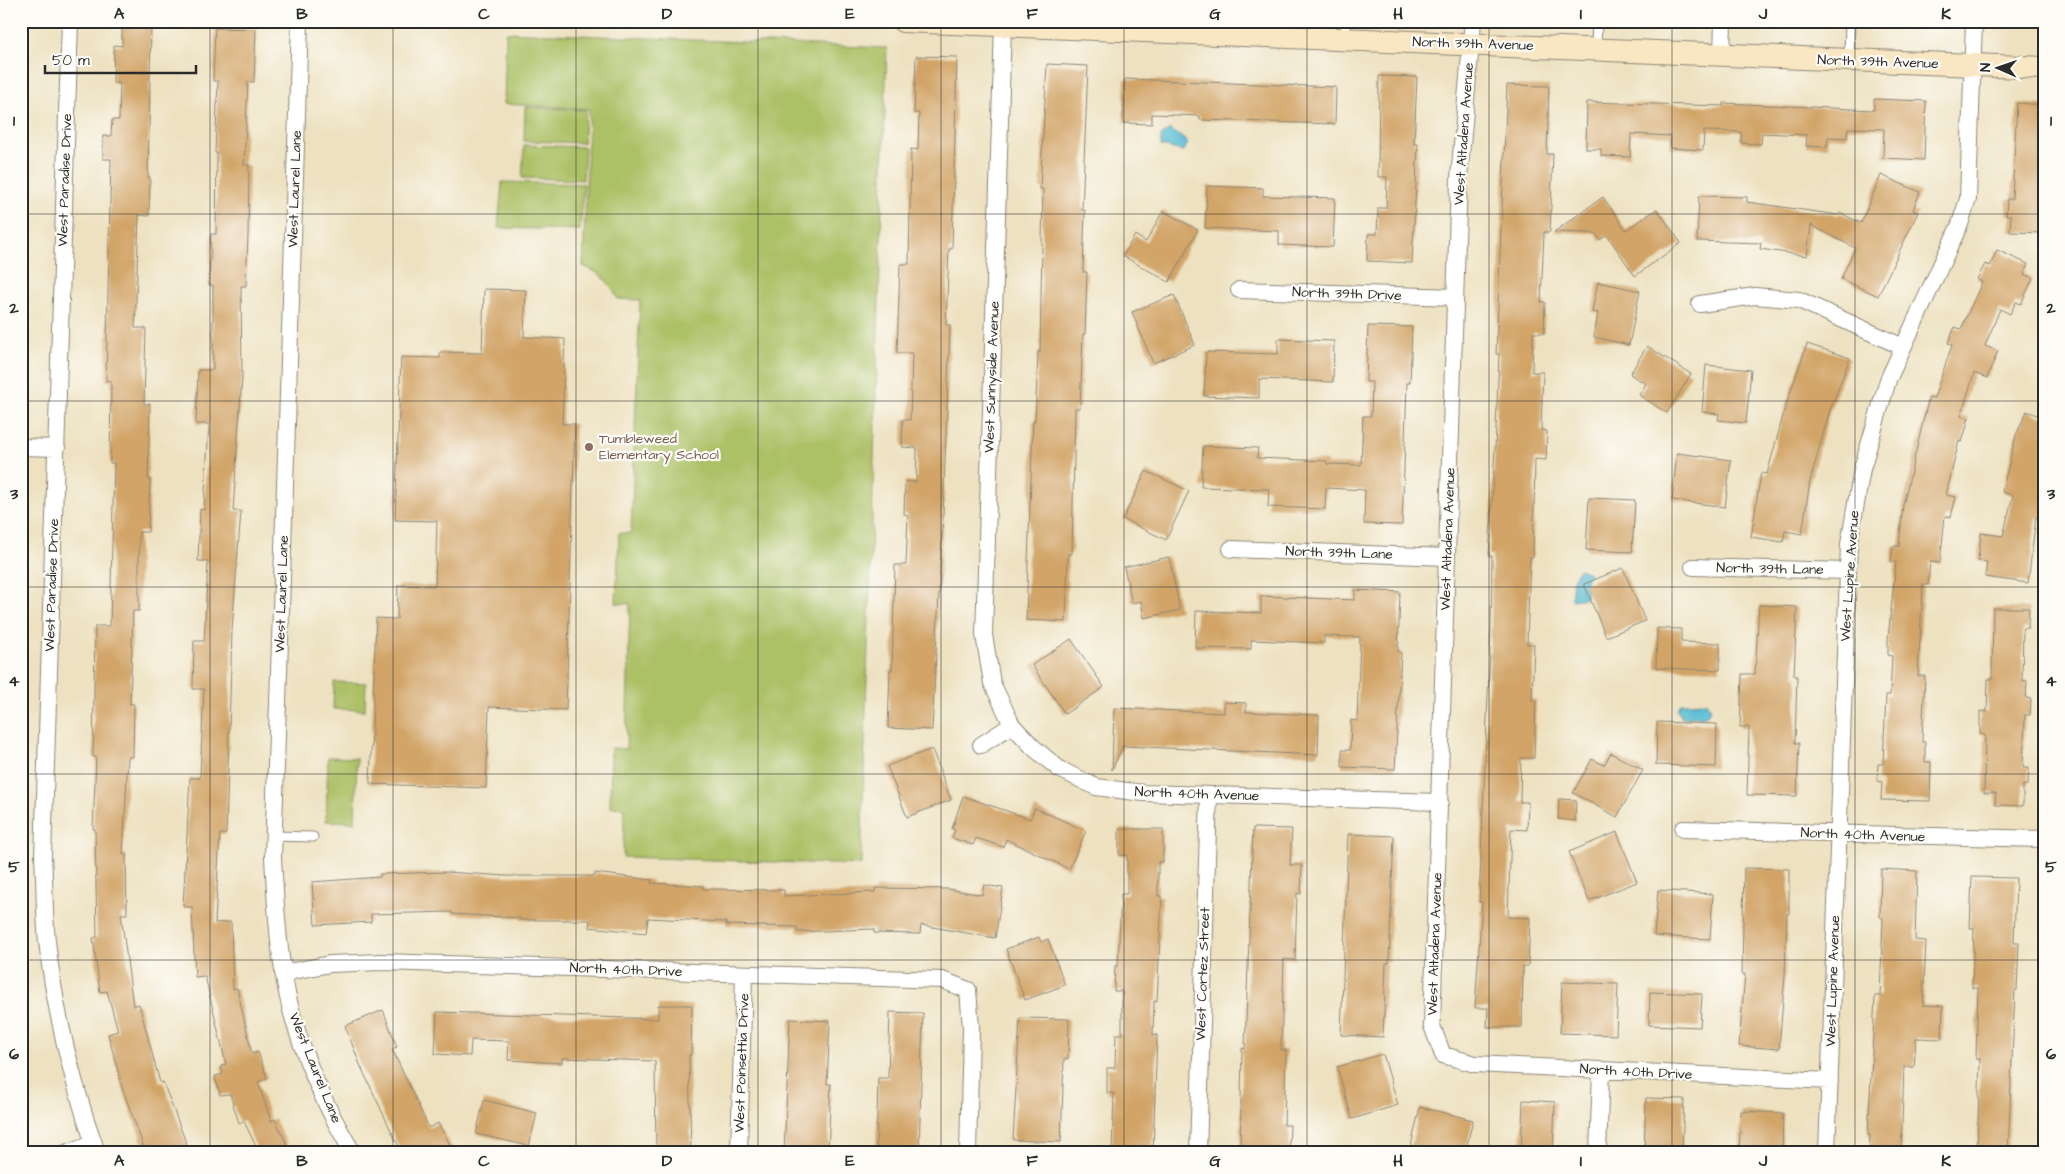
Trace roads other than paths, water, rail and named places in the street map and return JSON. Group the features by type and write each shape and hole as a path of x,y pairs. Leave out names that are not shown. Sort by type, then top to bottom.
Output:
{"street":[{"name":"West Paradise Drive","path":"66,1153 96,1148 66,1049 47,940 43,857 70,21"},
{"name":"West Laurel Lane","path":"300,21 273,858 277,924 283,974 290,1007 311,1066 335,1122 353,1153"},
{"name":"North 39th Avenue","path":"903,21 1002,25 1345,30 1471,44 2044,68"},
{"name":"West Altadena Avenue","path":"1443,1056 1432,1026 1460,148 1473,21"},
{"path":"1722,55 1723,21"},
{"name":"West Lupine Avenue","path":"1827,1153 1848,571 1855,506 1862,469 1888,380 1960,224 1968,199 1974,21"},
{"name":"West Sunnyside Avenue","path":"1002,25 984,635 992,682 1012,724"},
{"name":"North 39th Drive","path":"1239,290 1455,297"},
{"path":"1700,304 1755,296 1799,300 1903,347"},
{"path":"21,447 57,448"},
{"name":"North 39th Lane","path":"1231,549 1447,557"},
{"name":"North 39th Lane","path":"1693,567 1848,571"},
{"path":"981,745 1012,724"},
{"name":"North 40th Avenue","path":"1012,724 1059,769 1096,787 1144,793 1440,802"},
{"name":"West Cortez Street","path":"1198,1153 1208,795"},
{"name":"North 40th Avenue","path":"1683,829 2044,840"},
{"name":"North 40th Drive","path":"283,974 330,964 382,962 942,980 968,990 971,1028 968,1153"},
{"name":"West Poinsettia Drive","path":"739,1153 744,974"},
{"name":"North 40th Drive","path":"1443,1056 1475,1064 1830,1080"},
{"path":"1598,1153 1601,1071"}],"lane":[{"path":"1596,49 1597,21"},
{"path":"1849,60 1850,21"},
{"path":"274,836 312,837"}],"water":[{"path":"1170,129 1188,144 1183,151 1161,146 1161,136"},
{"path":"1579,569 1589,573 1586,581 1586,598 1572,600 1572,582"},
{"path":"1706,702 1710,709 1706,716 1682,718 1677,710 1681,703"}],"place":[{"name":"Tumbleweed Elementary School","path":"589,447"}]}
